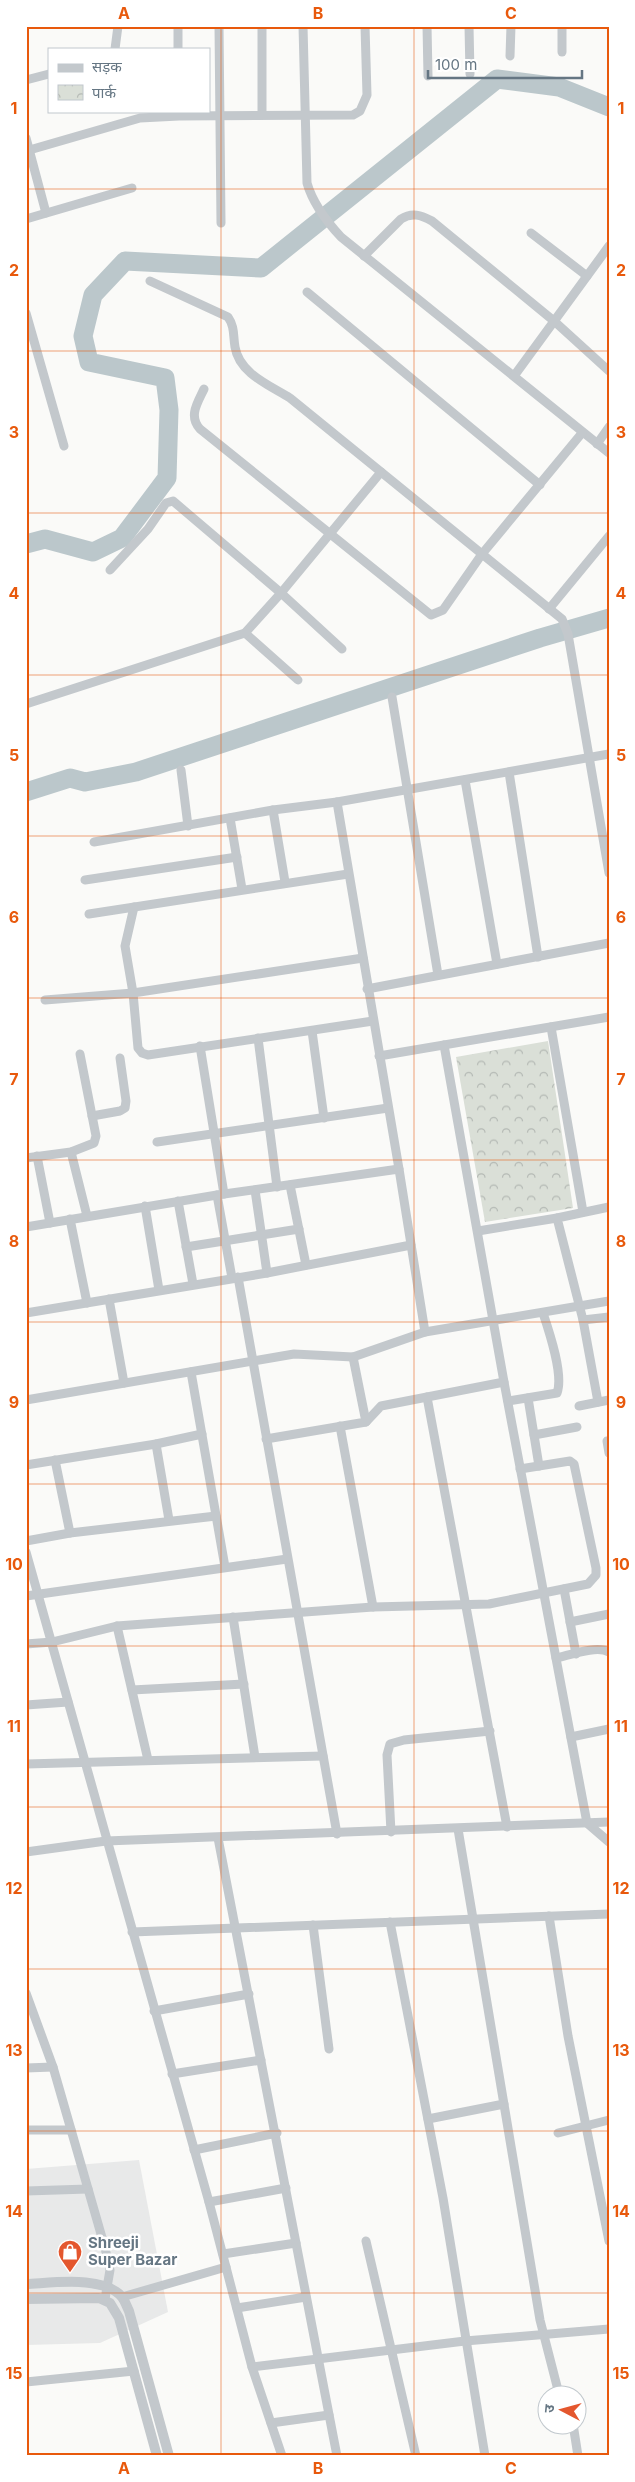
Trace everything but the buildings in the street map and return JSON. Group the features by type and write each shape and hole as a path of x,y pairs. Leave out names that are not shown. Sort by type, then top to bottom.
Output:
{"street":[{"path":"115,48 118,26"},
{"path":"178,26 178,48"},
{"path":"219,26 221,224"},
{"path":"262,26 262,115"},
{"path":"303,26 307,183 315,203 332,227 364,256 609,453"},
{"path":"28,151 140,118 179,114 220,116 346,116 360,111 367,95 365,26"},
{"path":"427,26 428,76"},
{"path":"469,26 470,74"},
{"path":"510,56 511,26"},
{"path":"562,26 562,52"},
{"path":"26,80 48,74"},
{"path":"26,138 46,213"},
{"path":"26,219 132,188"},
{"path":"364,256 401,219 408,215 424,216 432,220 554,321 609,371"},
{"path":"531,233 587,276"},
{"path":"514,376 609,246"},
{"path":"150,281 228,317 234,329 238,359 247,371 290,398 562,619 568,634 609,873"},
{"path":"307,292 540,484"},
{"path":"26,313 64,446"},
{"path":"204,389 195,408 196,424 431,614 443,610 482,554 582,432"},
{"path":"597,444 609,428"},
{"path":"26,704 203,649 245,633 281,593 381,472"},
{"path":"110,570 143,535 166,503 173,500 281,593 342,650"},
{"path":"550,609 609,536"},
{"path":"245,633 298,680"},
{"path":"392,697 438,975"},
{"path":"94,842 273,810 408,790 609,754"},
{"path":"181,770 188,826"},
{"path":"509,772 538,957"},
{"path":"465,780 497,964"},
{"path":"337,802 425,1332"},
{"path":"273,810 285,882"},
{"path":"230,818 242,889"},
{"path":"86,880 237,857"},
{"path":"89,914 285,882 348,874"},
{"path":"134,907 125,946 133,993 138,1048 142,1053 148,1054 373,1021"},
{"path":"367,989 609,943"},
{"path":"45,1000 133,993 362,958"},
{"path":"379,1056 609,1017"},
{"path":"551,1027 584,1212"},
{"path":"312,1031 324,1118"},
{"path":"258,1038 277,1187"},
{"path":"444,1045 520,1469 588,1823 609,1842"},
{"path":"200,1046 214,1134 225,1240 235,1277 252,1361 337,1834"},
{"path":"26,1158 71,1152 94,1143 96,1136 80,1054"},
{"path":"92,1116 120,1111 125,1108 126,1101 120,1058"},
{"path":"157,1142 388,1108"},
{"path":"71,1152 87,1216"},
{"path":"37,1156 50,1222"},
{"path":"26,1226 144,1206 399,1169"},
{"path":"290,1185 306,1265"},
{"path":"255,1190 267,1273"},
{"path":"178,1201 193,1284"},
{"path":"144,1206 159,1290"},
{"path":"478,1231 609,1207"},
{"path":"557,1218 578,1307 583,1320 598,1402"},
{"path":"70,1219 87,1303"},
{"path":"186,1247 300,1229"},
{"path":"26,1313 267,1273 411,1245"},
{"path":"109,1299 124,1383"},
{"path":"26,1400 294,1354 353,1357 425,1332 609,1301"},
{"path":"508,1401 551,1394 557,1392 559,1388 556,1361 543,1313"},
{"path":"583,1320 609,1317"},
{"path":"353,1357 366,1422"},
{"path":"191,1372 225,1567"},
{"path":"266,1439 366,1422 381,1406 504,1382"},
{"path":"427,1397 507,1827"},
{"path":"528,1398 539,1466"},
{"path":"579,1406 609,1400"},
{"path":"340,1426 373,1607"},
{"path":"534,1435 577,1427"},
{"path":"26,1465 156,1444 202,1434"},
{"path":"607,1441 609,1453"},
{"path":"156,1444 169,1520"},
{"path":"55,1460 70,1533"},
{"path":"26,1644 52,1642 117,1626 373,1607 489,1604 588,1584 596,1575 576,1468 570,1461 520,1469"},
{"path":"26,1541 70,1533 216,1516"},
{"path":"26,1552 36,1594 52,1642 106,1841 209,2202 252,2367 282,2456"},
{"path":"26,1596 287,1558"},
{"path":"564,1590 576,1654"},
{"path":"570,1622 609,1614"},
{"path":"233,1617 255,1757"},
{"path":"117,1626 148,1760"},
{"path":"556,1658 604,1650 609,1652"},
{"path":"132,1690 244,1684"},
{"path":"26,1705 68,1702"},
{"path":"571,1737 609,1729"},
{"path":"391,1832 386,1755 390,1744 404,1740 490,1731"},
{"path":"26,1764 324,1756"},
{"path":"26,1852 106,1841 391,1832 609,1822"},
{"path":"458,1829 543,2334 556,2384"},
{"path":"218,1838 337,2456"},
{"path":"132,1932 609,1914"},
{"path":"549,1916 568,2036 609,2241"},
{"path":"390,1922 443,2198 485,2456"},
{"path":"313,1925 329,2049"},
{"path":"26,1993 53,2067 108,2260 108,2287 105,2299"},
{"path":"154,2012 249,1994"},
{"path":"172,2074 261,2060"},
{"path":"26,2068 53,2067"},
{"path":"428,2119 504,2104"},
{"path":"558,2132 586,2127 609,2120"},
{"path":"26,2130 71,2130"},
{"path":"194,2150 276,2133"},
{"path":"209,2202 286,2188"},
{"path":"26,2191 88,2189"},
{"path":"366,2241 416,2456"},
{"path":"223,2254 296,2243"},
{"path":"122,2297 226,2267"},
{"path":"26,2284 91,2283 108,2287 122,2297 129,2311 169,2456"},
{"path":"26,2299 92,2297 105,2299 115,2309 157,2456"},
{"path":"237,2308 306,2297"},
{"path":"252,2367 465,2341 609,2329"},
{"path":"26,2382 134,2371"},
{"path":"271,2423 329,2415"},
{"path":"575,2434 578,2456"}],"shaded area":[{"path":"139,2160 168,2312 100,2343 26,2345 26,2169"}],"green space":[{"path":"548,1041 573,1208 485,1222 456,1057"}],"waterway":[{"path":"26,544 45,539 93,552 122,538 167,478 169,410 165,378 89,362 83,336 93,295 125,261 261,268 497,79 559,87 609,107"},
{"path":"26,792 70,778 85,782 136,772 540,638 609,618"}],"place":[{"name":"Shreeji Super Bazar","path":"70,2273"}]}
